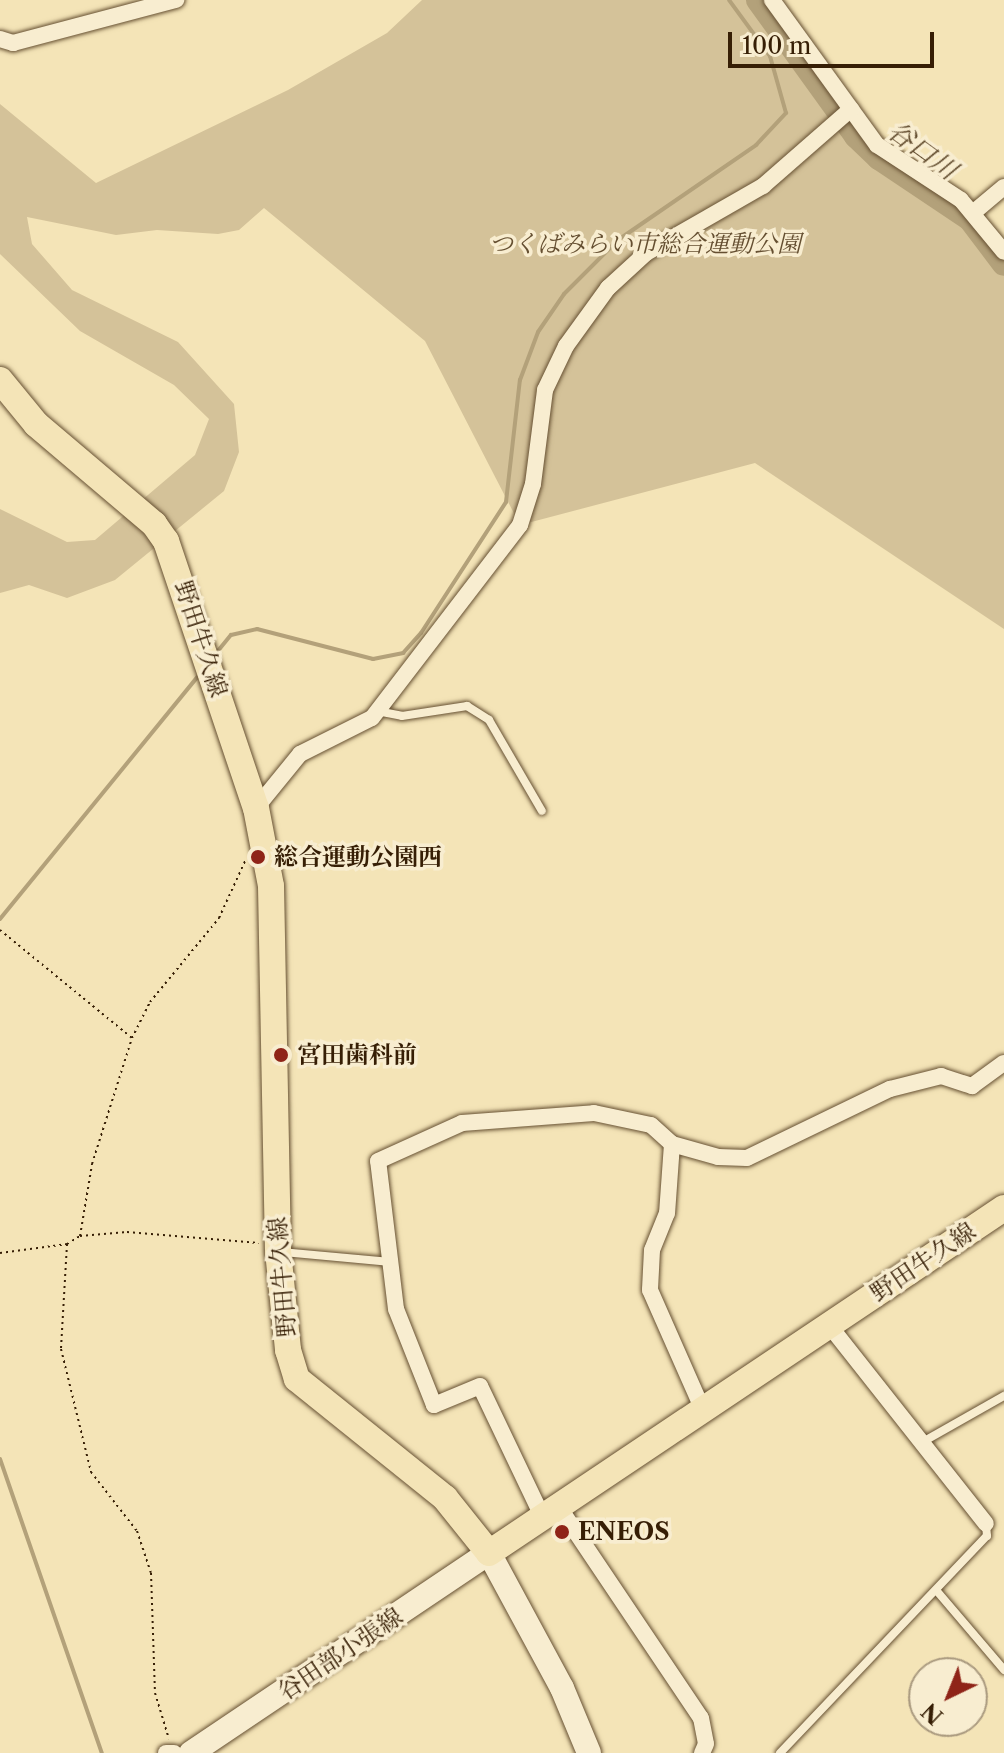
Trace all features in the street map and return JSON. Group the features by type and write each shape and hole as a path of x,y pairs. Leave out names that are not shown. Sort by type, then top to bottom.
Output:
{"main road":[{"name":"野田牛久線","path":"0,380 36,424 154,524 166,541 256,808 264,838 273,939 278,1247 288,1350 297,1379 445,1498 489,1553 1004,1208"},
{"name":"谷田部小張線","path":"186,1751 489,1553"},
{"path":"489,1553 562,1688 589,1753"}],"street":[{"path":"0,39 13,43 126,7 176,0"},
{"path":"780,4 877,145 974,212 1004,252"},
{"path":"256,808 300,754 377,711 520,525 533,484 545,390 566,346 608,288 646,253 763,186 851,109"},
{"path":"974,212 1004,187"},
{"path":"702,1753 701,1718 551,1512 480,1386 434,1405 396,1309 378,1161 462,1123 594,1113 651,1125 672,1144 718,1157 747,1158 890,1089 941,1076 972,1086 1004,1063"},
{"path":"672,1144 667,1213 652,1250 650,1290 703,1410"},
{"path":"829,1325 919,1444 986,1524"}],"lane":[{"path":"377,711 402,716 467,706 489,720 542,811"},
{"path":"278,1247 300,1257 390,1262"},
{"path":"919,1444 1004,1396"},
{"path":"780,1753 987,1536 986,1524"},
{"path":"936,1590 1004,1670"}],"path":[{"path":"80,1236 92,1164 132,1038 150,1002 219,918 243,862 264,838"},
{"path":"0,930 132,1038"},
{"path":"0,1253 67,1244 80,1236 127,1232 278,1247"},
{"path":"67,1244 61,1349 91,1472 137,1531 151,1573 155,1693 186,1751"}],"green space":[{"name":"つくばみらい市総合運動公園","path":"422,0 765,0 873,150 944,194 1004,272 1004,629 755,463 520,525 425,341 264,208 239,230 218,234 157,230 116,235 27,217 32,244 72,290 178,342 234,404 239,452 224,491 115,580 67,598 29,585 0,593 0,509 67,542 95,540 195,455 209,419 174,385 80,331 0,254 0,104 96,183 288,90 387,33"}],"waterway":[{"path":"217,652 231,635 257,629 373,659 403,653 421,633 506,502 520,380 538,332 564,294 618,240 756,145 786,113 770,56 729,0"},
{"name":"谷口川","path":"758,0 856,136 879,158 970,219 1004,264"},
{"path":"0,919 200,674"},
{"path":"0,1459 102,1753"}],"place":[{"name":"総合運動公園西","path":"258,857"},
{"name":"宮田歯科前","path":"281,1055"},
{"name":"ENEOS","path":"562,1532"}]}
